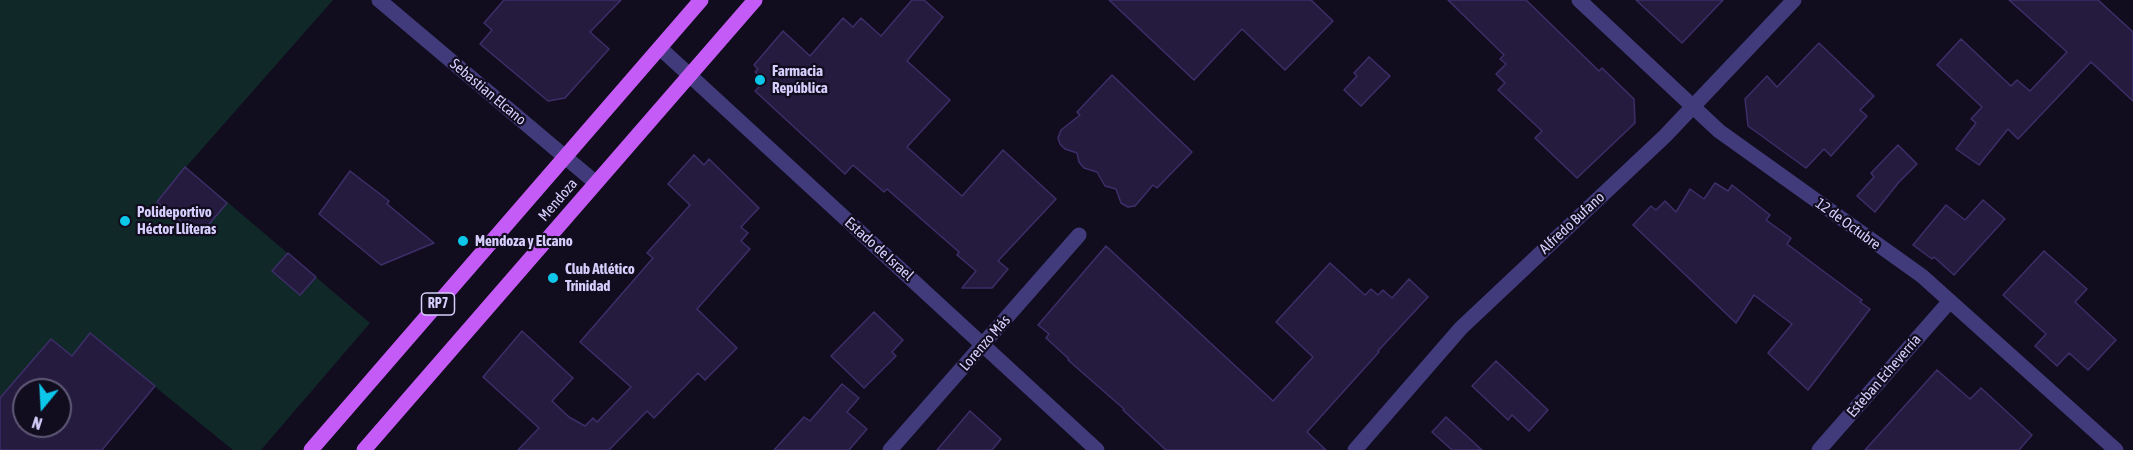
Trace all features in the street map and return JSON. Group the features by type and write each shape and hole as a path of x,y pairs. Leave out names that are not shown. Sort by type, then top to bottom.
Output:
{"main road":[{"name":"Mendoza","path":"311,450 701,0"},
{"name":"Mendoza","path":"364,450 755,0"}],"street":[{"name":"Sebastian Elcano","path":"379,0 596,183"},
{"name":"12 de Octubre","path":"1579,0 1719,131 1922,276 2116,450"},
{"name":"Alfredo Bufano","path":"1355,450 1461,328 1665,136 1794,0"},
{"name":"Estado de Israel","path":"660,48 1097,450"},
{"name":"Lorenzo Más","path":"890,450 1079,235"},
{"name":"Esteban Echeverría","path":"1819,450 1950,301"}],"green space":[{"name":"Polideportivo Héctor Lliteras","path":"0,0 333,0 186,167 370,323 261,450 233,450 90,334 53,378 12,378 12,404 0,419"}],"building":[{"path":"504,0 621,0 590,32 609,49 565,98 548,101 480,44 492,30 484,23"},
{"path":"912,0 924,0 943,17 907,61 950,100 907,147 962,196 1003,150 1056,199 998,261 1008,269 992,288 962,288 976,271 957,255 959,252 887,189 884,192 853,165 845,174 755,91 759,87 755,83 761,77 755,72 758,69 754,65 783,31 810,56 843,18 853,27 861,18 881,36"},
{"path":"1109,0 1311,0 1333,21 1285,70 1242,29 1194,80"},
{"path":"1448,0 1526,0 1599,71 1602,68 1634,99 1635,123 1577,178 1535,138 1542,131 1498,90 1505,83 1496,74 1506,64 1500,59 1504,55"},
{"path":"1636,0 1723,0 1682,43"},
{"path":"2009,0 2098,0 2133,32 2133,101 2091,62 2018,139 2008,129 1979,165 1956,149 1976,123 1971,119 1982,107 1937,65 1961,39 2011,86 2017,80 2030,91 2067,52"},
{"path":"1819,43 1874,96 1860,110 1867,116 1831,156 1824,149 1806,168 1748,126 1745,99 1767,76 1777,87"},
{"path":"1369,57 1390,76 1361,106 1344,90 1357,76 1354,73"},
{"path":"1112,75 1192,152 1157,188 1153,185 1135,206 1128,207 1121,203 1116,189 1105,186 1097,172 1084,168 1079,162 1077,153 1065,149 1058,138 1061,130 1080,115 1077,112"},
{"path":"1898,145 1917,164 1875,212 1857,196 1874,177 1871,173"},
{"path":"694,155 704,165 709,159 759,208 741,227 748,233 741,241 750,249 697,309 737,348 705,380 698,373 654,418 647,411 609,450 518,450 539,428 483,377 522,331 573,378 552,401 569,417 585,426 593,418 597,422 631,387 580,342 653,258 647,253 690,205 668,184"},
{"path":"185,167 227,203 199,236 157,202"},
{"path":"350,171 389,201 387,204 434,243 381,265 319,214"},
{"path":"1715,183 1728,191 1732,185 1770,215 1766,220 1791,238 1787,244 1862,300 1860,302 1870,309 1808,390 1768,353 1792,324 1754,295 1736,323 1633,225 1651,206 1656,210 1665,201 1676,212 1690,189 1704,199"},
{"path":"1983,200 2005,219 1954,275 1934,257 1932,259 1913,245 1946,205 1965,220"},
{"path":"1106,246 1273,401 1313,357 1276,322 1330,263 1365,295 1371,289 1378,295 1383,290 1392,298 1409,279 1428,297 1307,432 1326,450 1166,450 1068,360 1046,338 1049,334 1038,325"},
{"path":"2044,251 2087,289 2075,302 2116,340 2088,370 2069,353 2057,366 2035,346 2046,334 2003,295"},
{"path":"288,253 316,277 300,295 272,271"},
{"path":"874,312 903,340 892,352 896,356 864,388 831,356"},
{"path":"90,333 155,386 102,450 0,450 0,398 12,384 12,438 72,438 72,378 17,378 51,339 72,356"},
{"path":"1496,361 1548,410 1529,431 1512,415 1508,420 1472,386"},
{"path":"1937,370 1970,399 1981,388 2032,435 2019,450 1865,450"},
{"path":"842,384 859,398 847,412 867,429 849,450 774,450 804,417 810,421"},
{"path":"970,411 1001,439 992,450 937,450"},
{"path":"1446,417 1482,450 1452,450 1432,432"}],"place":[{"name":"Farmacia República","path":"760,80"},
{"name":"Polideportivo Héctor Lliteras","path":"125,221"},
{"name":"Mendoza y Elcano","path":"463,241"},
{"name":"Club Atlético Trinidad","path":"553,278"}]}
